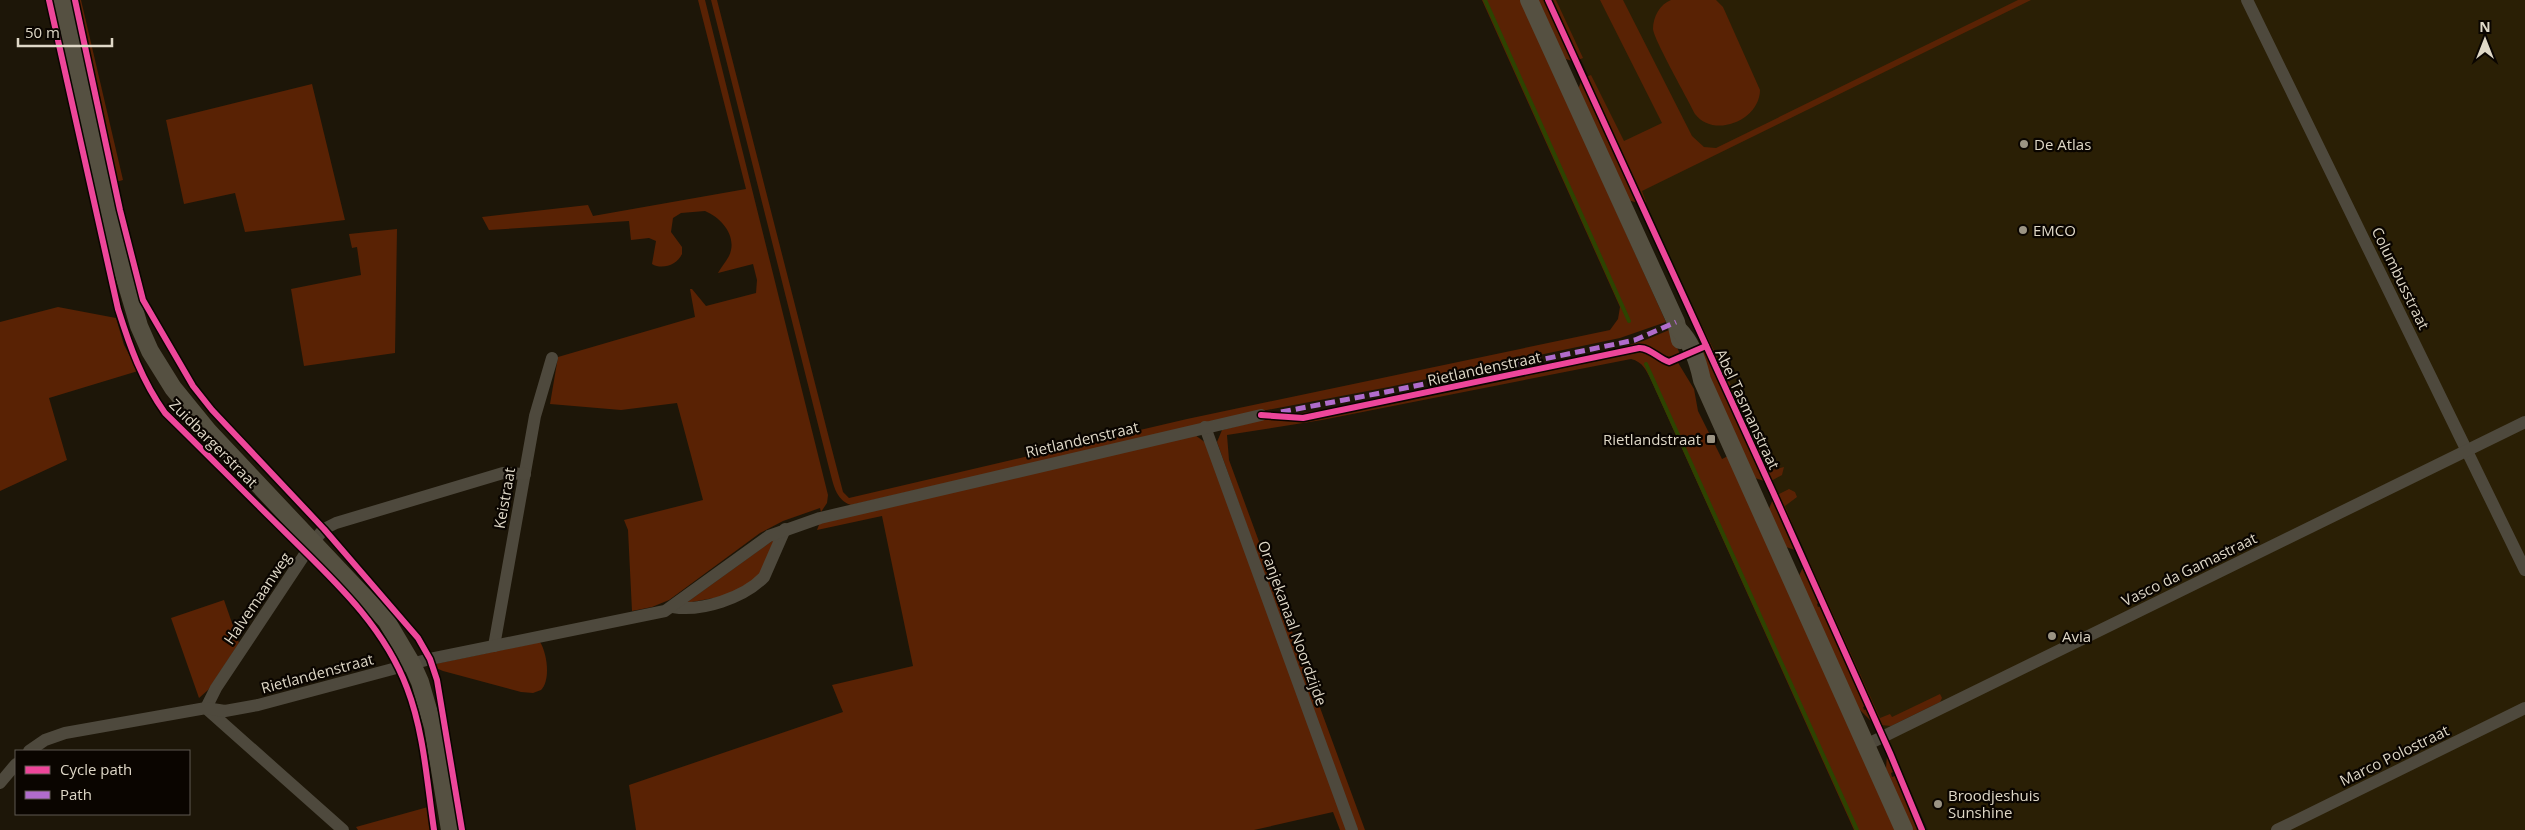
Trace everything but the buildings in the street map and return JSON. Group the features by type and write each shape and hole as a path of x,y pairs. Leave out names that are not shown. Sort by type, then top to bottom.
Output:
{"street":[{"name":"Zuidbargerstraat","path":"62,0 119,258 139,326 150,351 173,388 208,431 386,620 412,664 433,727 450,830"},
{"name":"Abel Tasmanstraat","path":"1528,0 1680,330 1680,341 1692,367 1702,380 1904,830"},
{"name":"Columbusstraat","path":"2247,0 2525,570"},
{"name":"Keistraat","path":"494,646 535,416 552,358"},
{"name":"Rietlandenstraat","path":"31,750 46,740 65,734 206,708 232,710 258,705 412,664 654,613 673,607 749,549 785,529 820,518 1261,415"},
{"name":"Vasco da Gamastraat","path":"1866,745 2525,422"},
{"name":"Oranjekanaal Noordzijde","path":"1205,427 1352,830"},
{"name":"Halvemaanweg","path":"206,708 216,688 313,542 324,529 336,523 502,473 525,474"},
{"name":"Rietlandenstraat","path":"673,607 683,609 710,604 739,594 758,583 764,577 785,529"},
{"path":"206,708 343,830"},
{"name":"Marco Polostraat","path":"2277,830 2525,708"},
{"path":"0,783 15,765"}],"shaded area":[{"path":"77,0 81,0 123,180 116,182"},
{"path":"698,0 705,0 828,495 827,503 821,512 820,508 783,521 760,533 669,600 652,607 632,611 628,530 624,520 703,500 677,403 621,410 550,404 558,357 695,317 690,289 706,306 756,293 757,280 753,264 718,273 729,256 731,249 730,235 717,218 705,211 681,213 673,218 671,232 682,247 682,254 673,264 660,267 652,264 656,241 649,238 631,240 629,221 489,230 482,217 588,205 593,216 746,189"},
{"path":"711,0 717,0 843,492 849,498 1187,419 1610,330 1618,319 1620,307 1482,0 1521,0 1666,322 1620,338 1389,387 1246,414 851,505 838,495 832,479"},
{"path":"1536,0 1544,0 1572,61 1563,58"},
{"path":"1551,0 1556,0 1583,58 1578,60"},
{"path":"1554,0 2525,0 2525,830 1928,830"},
{"path":"1600,0 1623,0 1692,136 1704,147 1716,148 2018,0 2031,0 1642,191 1646,202 1644,204 1586,77 1591,75 1624,141 1662,123"},
{"path":"1671,0 1716,0 1723,7 1760,90 1758,101 1753,110 1735,123 1713,125 1703,121 1695,114 1665,57 1653,29 1654,20 1658,12"},
{"path":"1581,81 1638,203 1628,200 1578,90"},
{"path":"312,84 345,220 245,232 235,193 184,204 166,120"},
{"path":"397,229 395,353 304,366 291,289 361,275 357,247 352,248 349,234"},
{"path":"1658,235 1772,470 1784,467 1782,475 1771,481"},
{"path":"58,307 116,318 124,345 138,371 49,398 67,460 0,491 0,322"},
{"path":"1669,330 1680,354 1667,357 1645,346 1639,346 1349,408 1306,416 1285,416 1360,403 1612,350 1643,341"},
{"path":"1637,350 1644,351 1663,363 1677,361 1694,389 1698,411 1722,459 1728,456 1895,830 1854,830 1651,380 1641,364 1631,359 1322,420 1227,435 1229,460 1365,830 1355,830 1217,442 1222,430 1261,420 1308,419"},
{"path":"1699,350 1705,350 1764,481 1752,477 1719,402"},
{"path":"1195,435 1206,443 1349,830 1340,830 1333,812 1254,830 636,830 629,785 843,712 832,685 913,666 882,516 817,530 820,522"},
{"path":"1789,489 1795,492 1797,497 1785,506 1799,540 1797,541 1777,495"},
{"path":"1773,499 1795,550 1783,546 1768,511"},
{"path":"779,536 762,576 725,596 686,603"},
{"path":"1809,561 1880,718 1890,714 1892,717 1940,694 1942,698 1940,702 1891,726 1880,725 1807,562"},
{"path":"1803,567 1819,602 1817,604 1818,607 1821,606 1865,706 1863,707 1864,710 1867,709 1873,723 1859,709 1798,578"},
{"path":"224,600 239,643 208,690 199,698 171,618"},
{"path":"540,642 546,659 547,673 544,686 541,690 533,693 521,692 443,671 436,668 435,664"},
{"path":"1887,754 1893,772 1891,773 1892,777 1895,776 1919,830 1911,830 1886,769"},
{"path":"428,807 432,830 358,830 356,827"}],"waterway":[{"path":"1485,0 1629,321"},
{"path":"1646,364 1857,830"}],"marked path":[{"path":"1281,412 1635,340 1676,322"}],"cycle path":[{"path":"49,0 118,309 143,376 165,413 336,583 369,621 384,642 397,664 413,705 424,758 434,830"},
{"path":"75,0 120,210 143,300 193,386 212,410 324,529 418,638 430,659 437,680 462,830"},
{"path":"1548,0 1773,492 1890,753 1922,830"},
{"path":"1261,415 1303,418 1639,348 1646,349 1669,362 1706,346"}],"place":[{"name":"De Atlas","path":"2024,144"},
{"name":"EMCO","path":"2023,230"},
{"name":"Rietlandstraat","path":"1711,439"},
{"name":"Avia","path":"2052,636"},
{"name":"Broodjeshuis Sunshine","path":"1938,804"}]}
